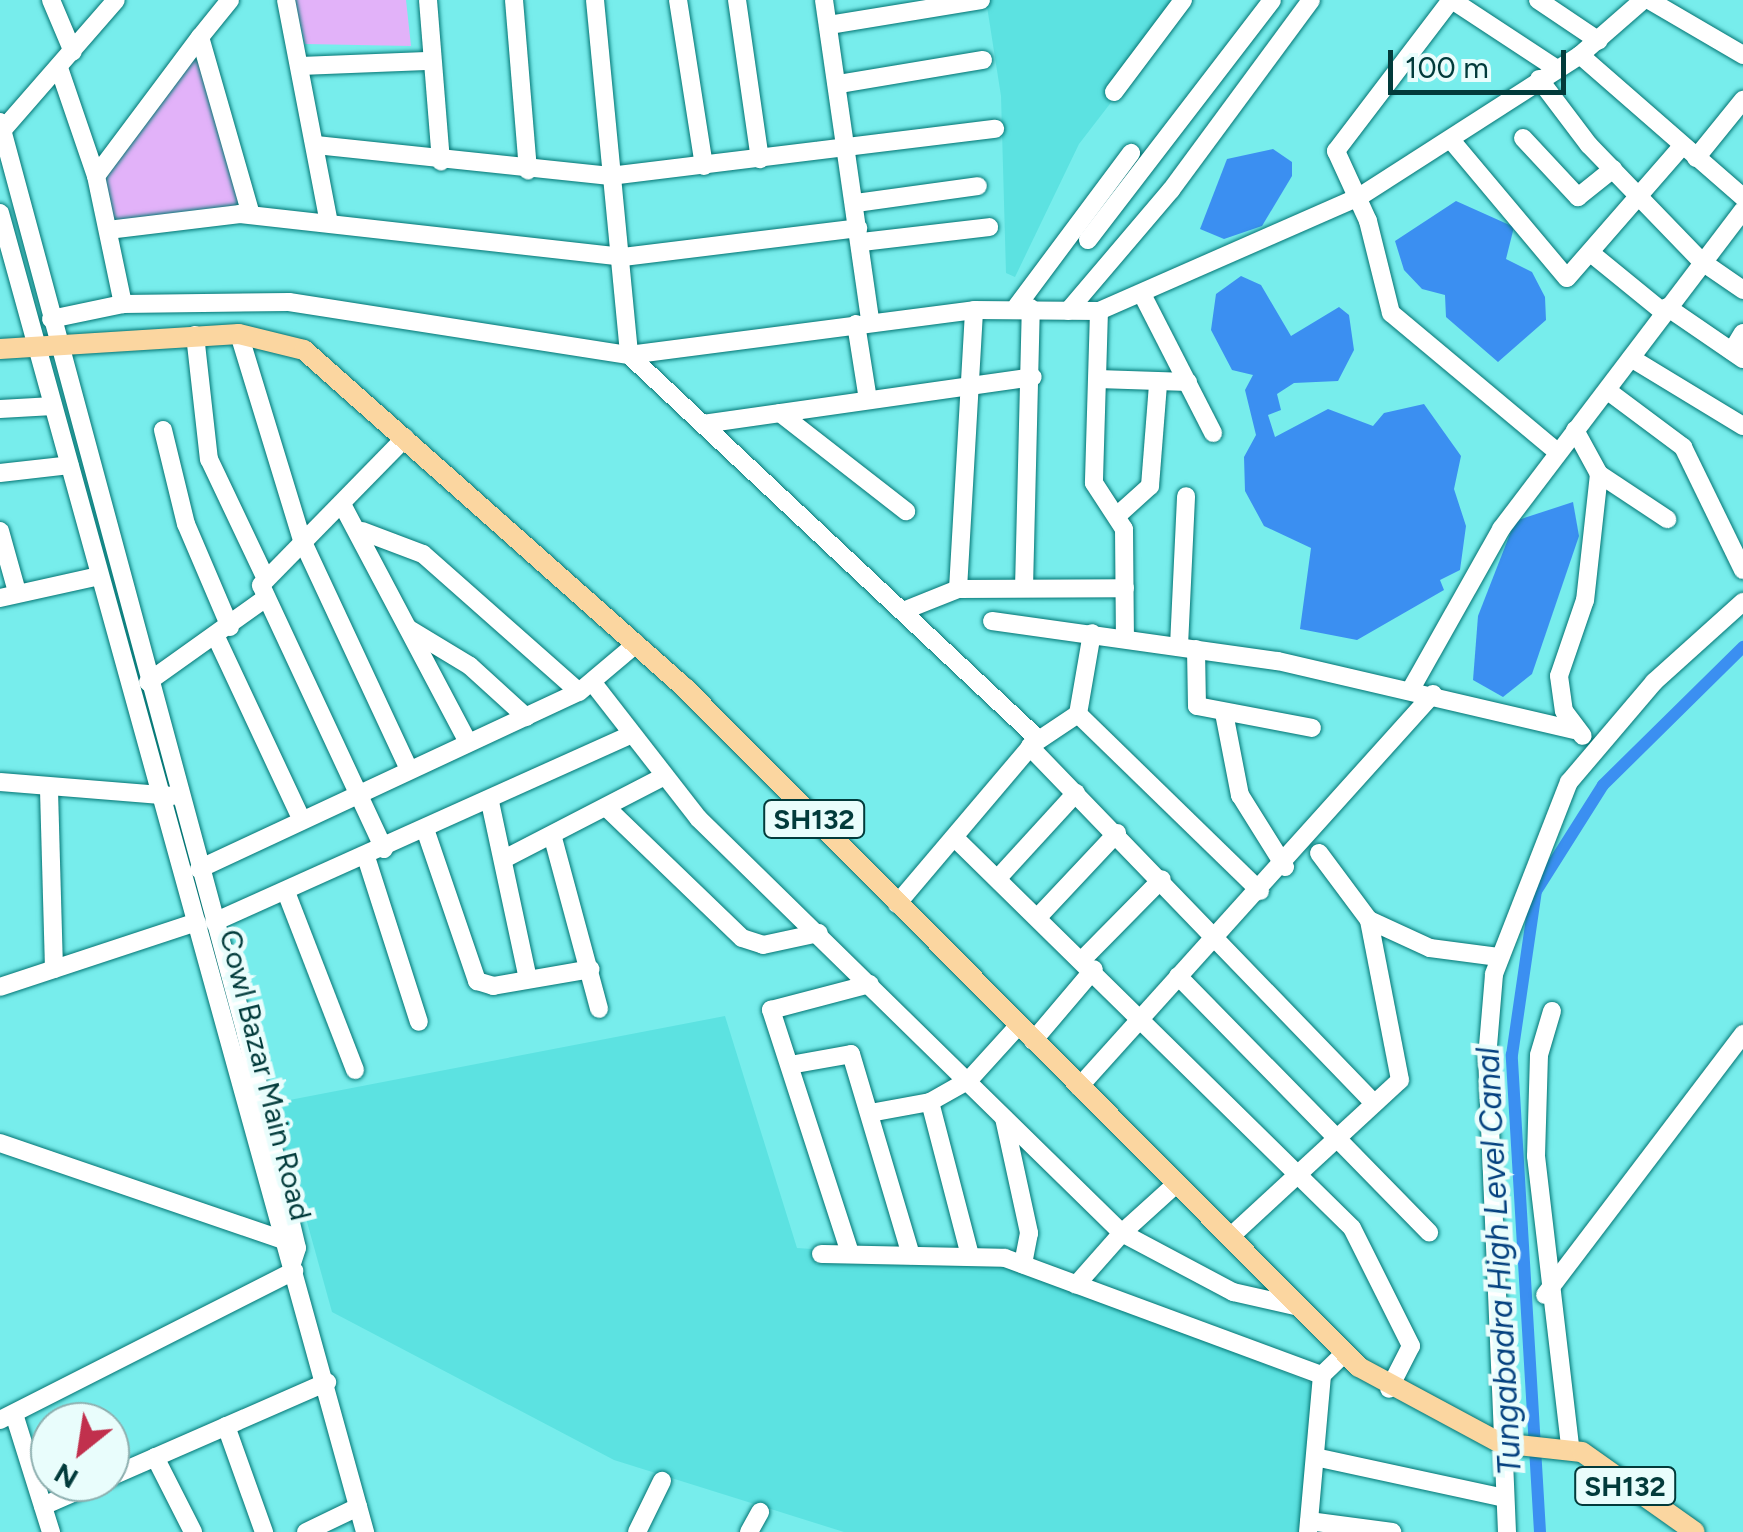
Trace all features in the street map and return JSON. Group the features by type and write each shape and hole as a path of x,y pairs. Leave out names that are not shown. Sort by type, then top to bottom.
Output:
{"main road":[{"name":"SH132","path":"0,349 239,334 304,350 636,644 1345,1352 1389,1388 1505,1443 1562,1445 1695,1532"}],"street":[{"path":"51,0 73,52"},
{"path":"1,129 116,0"},
{"path":"96,176 230,0"},
{"path":"286,0 303,66 329,223"},
{"path":"428,0 441,161"},
{"path":"514,0 528,170"},
{"path":"594,0 610,176 624,257 629,355 903,611 1034,743 1076,793 1374,1102"},
{"path":"678,0 704,166"},
{"path":"737,0 760,159"},
{"path":"824,0 860,235 868,400"},
{"path":"829,25 980,0"},
{"path":"1114,92 1182,0"},
{"path":"1088,240 1272,0"},
{"path":"1068,311 1171,190 1311,0"},
{"path":"1557,69 1452,0 1338,138 1392,313 1557,452"},
{"path":"1538,0 1599,41"},
{"path":"51,319 123,304 322,305 629,355 974,310 1024,307 1099,311 1143,296 1358,197 1580,55 1646,0 1676,6 1743,55"},
{"path":"200,36 252,215"},
{"path":"1580,55 1743,197"},
{"path":"839,84 983,60"},
{"path":"303,66 430,61"},
{"path":"58,68 96,176 123,304"},
{"path":"1538,79 1613,169 1643,195 1701,261 1743,290"},
{"path":"1451,140 1559,275 1572,275 1643,195 1743,100"},
{"name":"Cowl Bazar Main Road","path":"1,129 148,682 170,797 199,868 206,922 278,1238 293,1267"},
{"path":"316,145 610,176 995,130"},
{"path":"1523,138 1578,197 1613,169"},
{"path":"1024,588 1033,376 1024,307 1131,153"},
{"path":"856,203 978,186"},
{"path":"1412,690 1500,528 1743,210"},
{"name":"Cowl Bazar Main Road","path":"0,212 99,576 170,797 297,1248 293,1267"},
{"path":"108,230 252,215 624,257 989,227"},
{"path":"1592,254 1665,310 1738,355 1743,333"},
{"path":"1143,296 1213,433"},
{"path":"958,589 974,310"},
{"path":"1099,311 1094,483 1119,514 1125,638"},
{"path":"239,334 302,540 408,766"},
{"path":"194,335 209,459 264,575 263,600 384,850"},
{"path":"1631,358 1743,426"},
{"path":"703,424 1033,376"},
{"path":"1098,380 1158,385 1188,382"},
{"path":"1119,514 1150,486 1158,385"},
{"path":"1608,391 1683,446 1743,570"},
{"path":"0,409 52,406"},
{"path":"780,413 906,511"},
{"path":"163,430 186,524 223,633 300,816"},
{"path":"1575,430 1600,474 1667,519"},
{"path":"264,575 344,508 405,438"},
{"path":"0,473 70,464"},
{"path":"1575,730 1560,676 1585,600 1600,474"},
{"path":"1186,496 1188,647 1193,700 1224,712 1312,728"},
{"path":"344,508 362,531 466,740"},
{"path":"0,531 8,595 99,576"},
{"path":"362,531 423,554 586,688 660,778 1122,1233 1233,1292 1299,1307"},
{"path":"903,611 958,589 1125,588"},
{"path":"148,682 223,633 263,600"},
{"path":"1506,1532 1488,1058 1498,958 1541,838 1595,745 1743,602"},
{"path":"992,621 1188,647 1432,694 1575,730 1595,745"},
{"path":"408,629 470,666 526,717"},
{"path":"898,904 1034,743 1078,714 1092,633"},
{"path":"199,868 300,816 586,688 636,644"},
{"path":"1078,1087 1140,1014 1285,867 1432,694"},
{"path":"1224,712 1240,795 1285,867"},
{"path":"1078,714 1260,891"},
{"path":"0,988 286,892 490,802 627,736"},
{"path":"504,859 553,838 660,778"},
{"path":"0,782 49,790 170,797"},
{"path":"49,790 54,969"},
{"path":"999,877 1076,793"},
{"path":"490,802 528,979"},
{"path":"607,808 742,938 763,945 819,933"},
{"path":"426,829 470,974 493,986 591,969"},
{"path":"1039,916 1117,833"},
{"path":"553,838 599,1009"},
{"path":"956,838 1140,1014 1298,1179 1352,1228 1406,1329 1408,1360 1389,1388"},
{"path":"1230,1236 1298,1179 1402,1073 1370,920 1319,852"},
{"path":"366,856 419,1022"},
{"path":"870,1113 930,1102 969,1080 1026,1034 1162,879"},
{"path":"286,892 355,1070"},
{"path":"1370,920 1430,948 1498,958"},
{"path":"1178,976 1429,1232"},
{"path":"850,1253 772,1019 776,1005 870,984"},
{"path":"1552,1010 1535,1090 1545,1294 1562,1445"},
{"path":"1545,1294 1743,1034"},
{"path":"790,1065 849,1051 910,1255"},
{"path":"930,1102 970,1256"},
{"path":"1004,1115 1029,1233 1024,1264"},
{"path":"0,1143 278,1238"},
{"path":"1076,1285 1122,1233 1176,1184"},
{"path":"821,1254 970,1256 1024,1264 1322,1376"},
{"path":"52,1532 7,1417 293,1267 365,1532"},
{"path":"1345,1352 1322,1376 1309,1527 1392,1532"},
{"path":"130,1468 327,1382"},
{"path":"226,1426 264,1532"},
{"path":"1315,1457 1505,1498"},
{"path":"154,1458 194,1532"},
{"path":"637,1532 662,1481"},
{"path":"44,1506 53,1502"},
{"path":"306,1532 358,1507"},
{"path":"750,1532 760,1512"}],"shaded area":[{"path":"294,0 406,0 411,46 305,44"},
{"path":"986,0 1190,0 1079,144 1015,277 1006,273 1001,96"},
{"path":"196,49 244,209 114,224 103,176"},
{"path":"1273,149 1292,162 1292,176 1262,226 1224,239 1200,229 1227,159"},
{"path":"1456,201 1514,227 1506,259 1532,272 1545,297 1546,320 1498,362 1446,317 1445,295 1422,289 1404,270 1395,241"},
{"path":"1241,276 1261,285 1291,336 1339,307 1349,315 1354,350 1338,381 1294,383 1277,394 1281,410 1268,415 1275,437 1328,409 1373,426 1384,413 1424,404 1461,456 1454,489 1466,526 1460,570 1440,580 1444,590 1357,640 1300,629 1311,548 1264,526 1245,491 1244,457 1256,435 1245,390 1253,375 1232,370 1211,330 1216,294"},
{"path":"1573,502 1579,536 1532,674 1503,697 1473,680 1478,616 1515,521"},
{"path":"725,1016 797,1248 812,1249 816,1264 1020,1267 1316,1385 1303,1532 844,1532 614,1460 332,1312 274,1103"}],"waterway":[{"name":"Tungabadra High Level Canal","path":"1540,1532 1512,1055 1536,891 1603,785 1743,647"}]}
